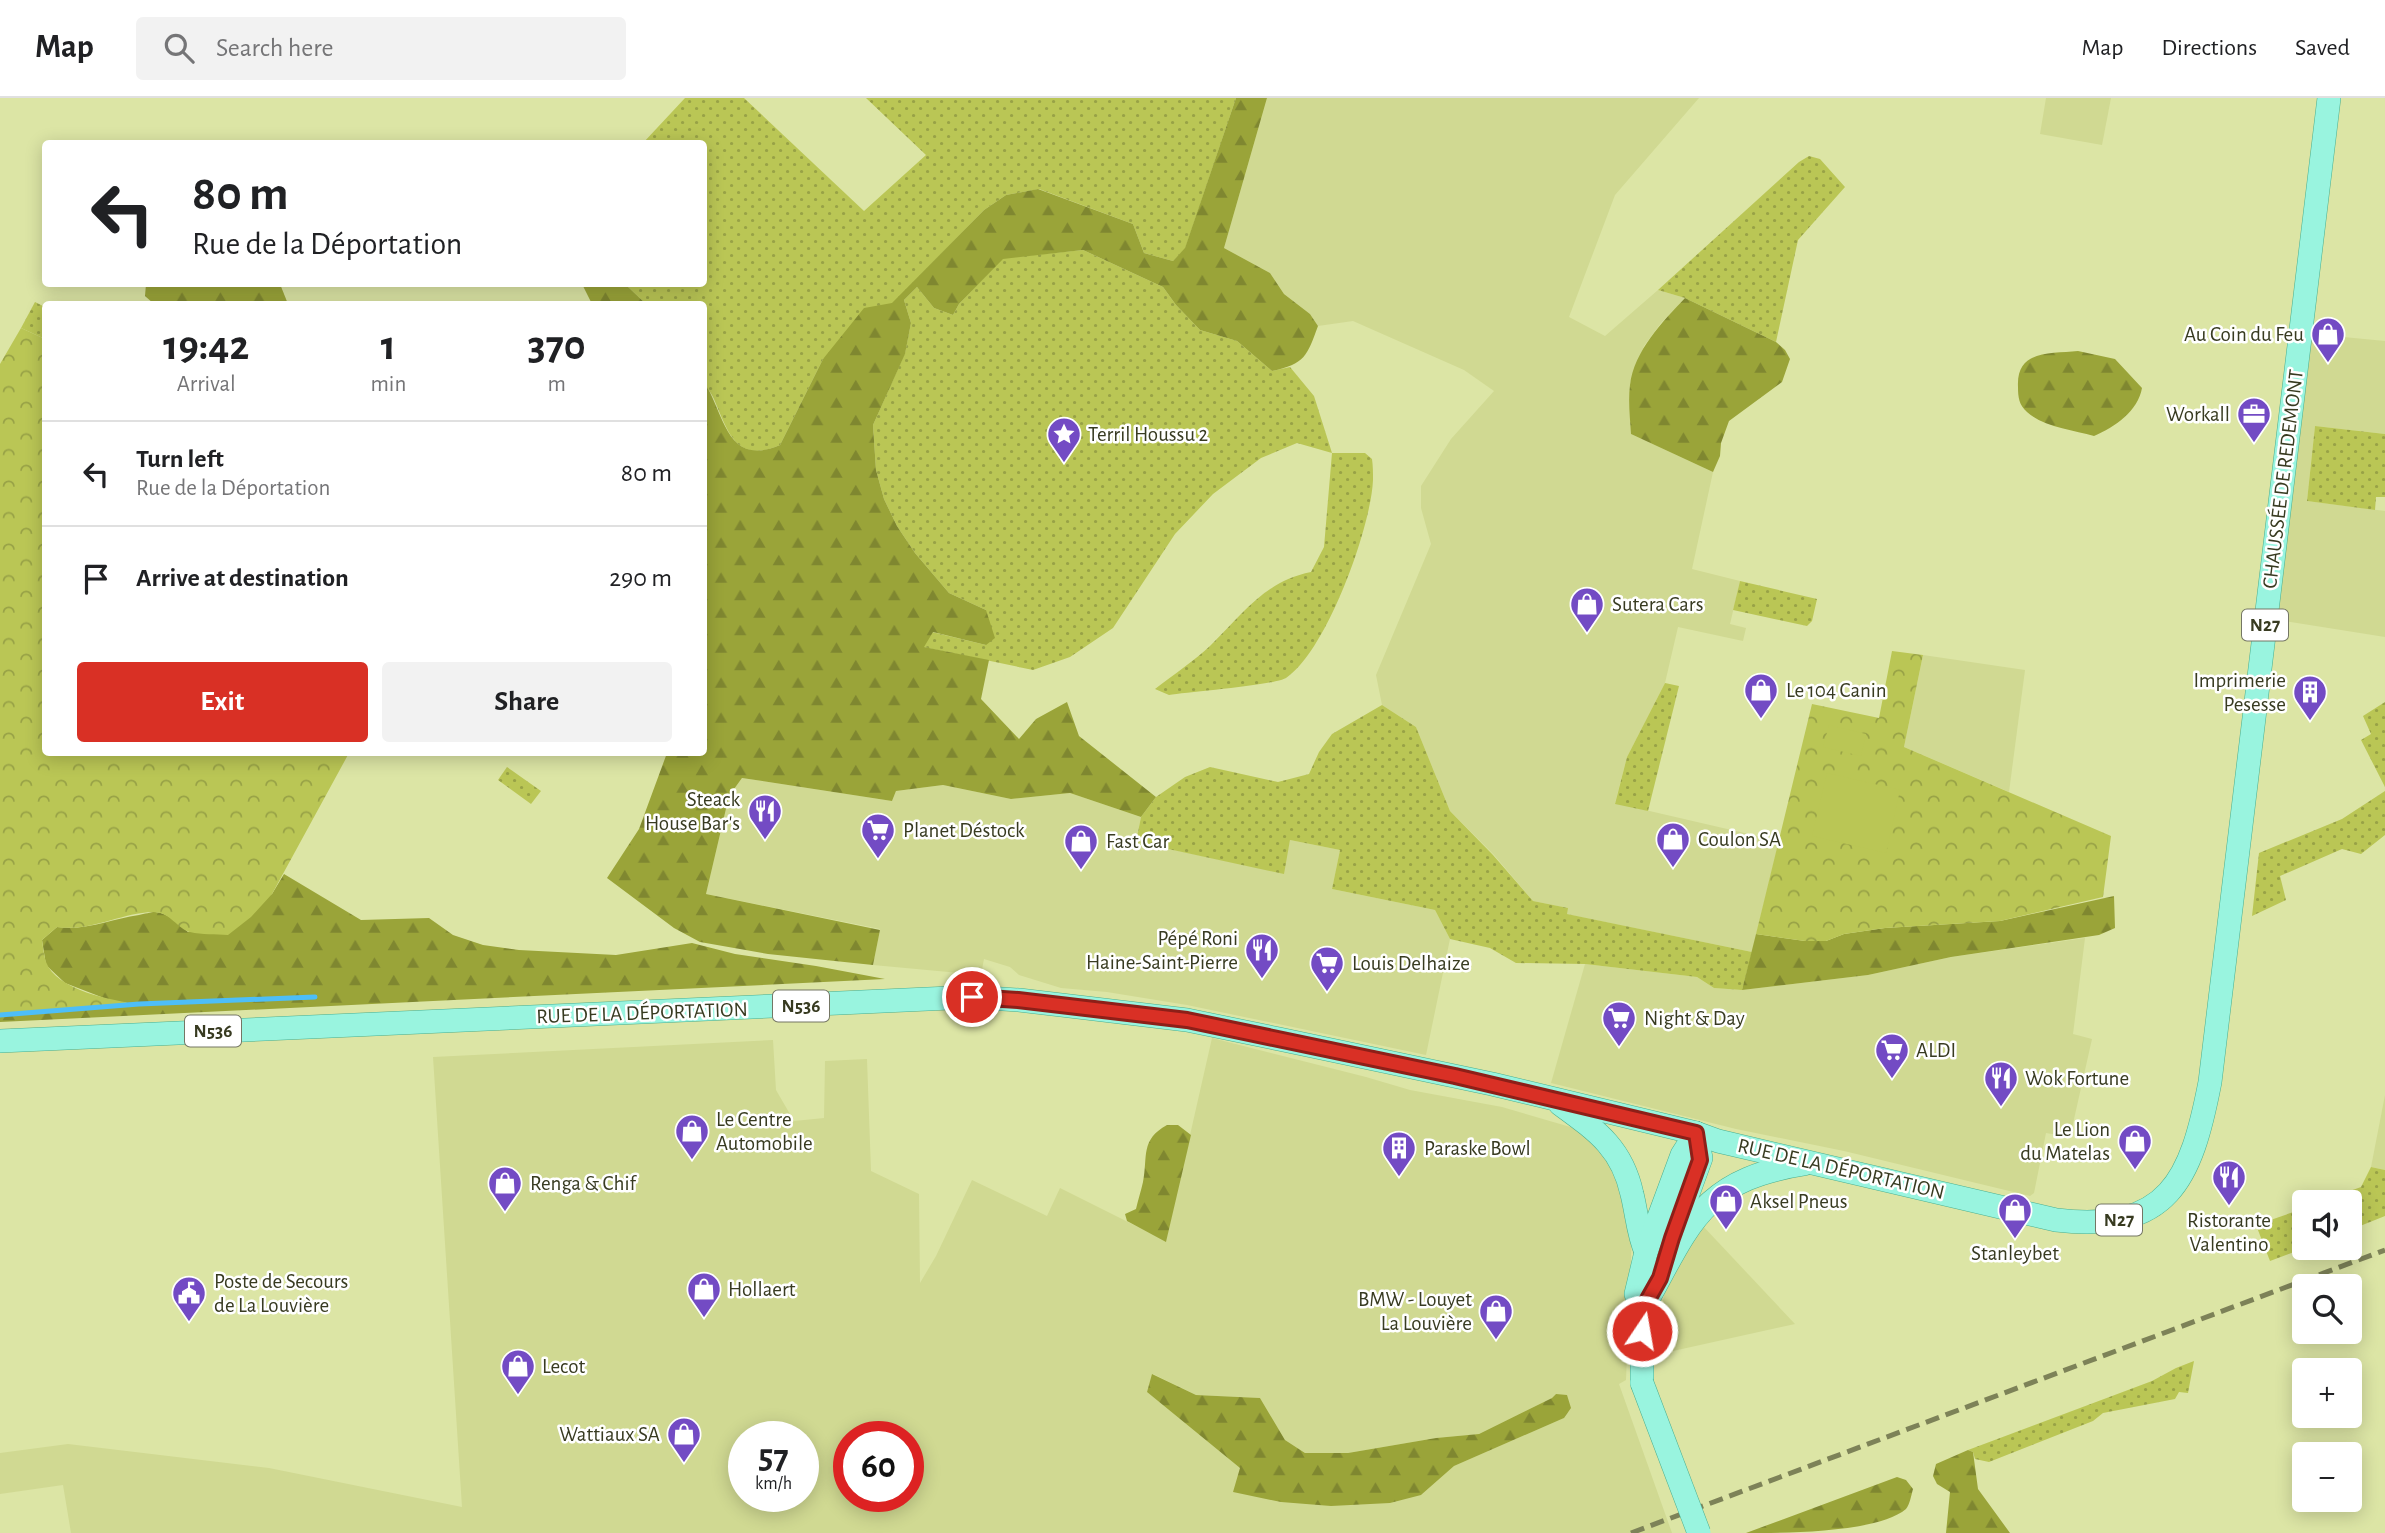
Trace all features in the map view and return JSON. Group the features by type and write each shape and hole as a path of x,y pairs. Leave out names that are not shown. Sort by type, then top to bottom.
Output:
{"main road":[{"name":"CHAUSSÉE DE REDEMONT","path":"2193,1151 2210,1082 2329,98"},
{"name":"RUE DE LA DÉPORTATION","path":"0,1041 972,997 1187,1020 1552,1098 1696,1133 1718,1141 2056,1220 2095,1223 2133,1216 2154,1205 2173,1188 2193,1151"},
{"path":"1552,1098 1602,1135 1615,1152 1632,1193 1641,1241 1646,1252"},
{"path":"1696,1133 1682,1155 1646,1252 1636,1294 1642,1310 1642,1383 1699,1533"},
{"path":"1642,1310 1660,1278 1701,1158 1696,1133"},
{"name":"N27","path":"1660,1278 1695,1216 1711,1200 1738,1183 1775,1168 1814,1162"}],"shaded area":[{"path":"1267,98 1699,98 1615,195 1569,317 1605,336 1658,290 1685,298 1644,346 1630,383 1631,434 1713,472 1692,569 1740,581 1730,624 1746,628 1743,641 1678,627 1665,683 1627,757 1615,803 1779,841 1752,952 1566,914 1567,908 1533,901 1494,855 1450,811 1416,727 1382,705 1376,675 1431,544 1421,508 1421,486 1451,439 1494,391 1464,370 1353,321 1318,326 1310,314 1284,294 1270,273 1224,248"},
{"path":"2046,98 2111,98 2102,145 2040,134"},
{"path":"2302,333 2385,341 2385,434 2315,426 2307,501 2385,511 2385,637 2266,618"},
{"path":"1923,655 2025,670 2009,792 1904,747"},
{"path":"742,778 892,801 896,791 943,785 1011,799 1070,793 1141,817 1136,842 1283,873 1290,840 1340,850 1332,889 1435,910 1450,939 1426,1055 1187,1005 1107,992 1061,988 1019,975 1010,967 984,959 981,975 873,965 880,929 706,894 729,796"},
{"path":"2085,938 2073,1034 2092,1039 2070,1137 2046,1133 2034,1193 2030,1196 1844,1151 1736,1129 1551,1083 1585,964 1697,977 1714,988 1742,990 1868,975 1951,957"},
{"path":"1212,1038 1410,1090 1502,1107 1591,1133 1616,1161 1632,1233 1626,1380 1619,1384 1672,1533 71,1533 63,1485 0,1494 0,1453 68,1444 269,1468 462,1507 433,1057 773,1040 776,1090 794,1121 824,1118 825,1061 867,1059 871,1171 919,1194 920,1283 936,1256 972,1180 1047,1216 1060,1188 1166,1241","holes":["1153,1374 1196,1395 1260,1398 1285,1440 1305,1453 1348,1453 1436,1438 1479,1434 1556,1394 1564,1418 1454,1466 1421,1495 1240,1468 1147,1392"]},
{"path":"2385,1095 2385,1170 2371,1167"},
{"path":"1702,1225 1795,1324 1655,1355 1655,1341 1666,1286"}],"green space":[{"path":"685,98 744,98 864,211 926,155 866,98 1236,98 1185,249 1173,261 1144,253 1133,224 1039,189 1006,195 984,210 892,304 823,359 780,445 765,450 753,450 736,442 707,387 707,301 643,301 628,287 707,287 707,140 646,140"},
{"path":"1236,98 1267,98 1224,248 1270,273 1284,294 1310,314 1318,326 1311,345 1298,362 1272,371 1237,341 1200,330 1163,287 1083,250 1003,259 959,304 953,315 934,308 917,287 904,300 911,323 905,354 873,425 876,470 884,499 897,526 915,553 949,593 986,610 995,638 986,645 933,632 924,647 989,660 981,699 1019,739 1036,719 1067,702 1079,736 1156,797 1141,817 1070,793 1011,799 943,785 896,791 892,801 742,778 729,796 706,894 880,930 873,965 768,954 700,942 674,928 607,878 639,829 666,756 707,756 707,388 723,422 738,444 748,449 762,450 780,445 823,359 864,308 892,303 984,210 1006,195 1038,189 1133,224 1144,253 1173,261 1185,248"},
{"path":"1809,156 1820,159 1845,187 1798,240 1776,342 1685,298 1658,290 1799,162"},
{"name":"Terril Houssu 2","path":"1083,250 1163,287 1200,330 1237,341 1272,371 1290,367 1314,396 1332,453 1297,443 1261,458 1213,494 1175,534 1113,628 1070,657 1033,670 923,647 932,632 986,645 986,610 949,593 915,553 897,526 884,499 876,470 873,425 905,353 911,323 904,300 917,287 934,308 953,315 959,304 1003,258"},
{"path":"146,287 281,287 287,301 151,301 145,296"},
{"path":"584,287 628,287 643,301 590,301"},
{"path":"1685,298 1776,342 1790,359 1782,382 1729,421 1713,472 1631,434 1629,391 1637,360 1651,337"},
{"path":"35,302 42,306 42,338 21,328"},
{"path":"21,328 42,338 42,756 347,756 272,894 251,917 228,935 190,932 165,915 153,912 82,927 57,927 42,940 46,962 61,980 86,992 139,1004 0,1015 0,364"},
{"path":"2078,351 2115,359 2142,388 2131,411 2110,428 2094,436 2041,421 2024,409 2019,397 2019,375 2029,360 2047,354"},
{"path":"2315,426 2385,434 2385,497 2376,497 2375,510 2307,501"},
{"path":"1332,453 1365,453 1372,459 1370,501 1344,587 1331,617 1301,664 1279,681 1169,695 1155,689 1204,651 1268,591 1295,576 1311,572 1324,547"},
{"path":"1740,581 1817,599 1812,621 1807,626 1733,610"},
{"path":"1892,651 1923,655 1904,747 2111,836 2103,897 2000,921 1885,928 1844,934 1826,941 1756,934 1812,704 1879,718"},
{"path":"1665,683 1679,686 1648,811 1615,804 1627,757"},
{"path":"2385,702 2385,787 2361,740 2371,734 2363,716"},
{"path":"1382,705 1416,727 1450,811 1533,901 1568,908 1567,914 1752,952 1742,990 1714,988 1697,977 1585,964 1516,963 1490,948 1450,939 1435,910 1332,889 1340,850 1290,840 1284,874 1136,842 1141,817 1156,797 1185,777 1210,767 1278,782 1309,774 1319,752 1332,734"},
{"path":"1829,725 1866,734 1861,756 1823,747"},
{"path":"507,767 541,791 531,804 498,780"},
{"path":"1827,773 1900,790 1886,853 1812,836"},
{"path":"2385,791 2385,835 2361,854 2342,849 2280,876 2286,900 2252,916 2259,853 2342,819"},
{"path":"284,874 361,920 429,918 453,935 483,945 519,950 616,955 692,943 735,954 885,979 0,1022 0,1015 134,1004 109,1000 65,983 46,965 42,940 57,927 88,926 155,912 169,917 188,932 272,894"},
{"path":"2114,896 2115,928 2099,935 1951,957 1868,975 1742,990 1756,934 1826,941 1844,934 1885,928 2000,921"},
{"path":"1167,1125 1178,1125 1191,1135 1166,1242 1127,1221 1125,1214 1136,1209 1149,1143 1158,1131"},
{"path":"2371,1167 2385,1170 2385,1216 2362,1225 2362,1190 2353,1190 2361,1187"},
{"path":"2292,1213 2292,1253 2270,1261 2256,1225"},
{"path":"2194,1361 2188,1393 2179,1392 2175,1399 2103,1413 2093,1421 1989,1462 1975,1459 1973,1452 1968,1450 2152,1381"},
{"path":"1152,1374 1196,1395 1260,1398 1285,1440 1305,1453 1348,1453 1436,1438 1479,1434 1556,1394 1567,1395 1571,1408 1564,1418 1454,1466 1421,1495 1390,1503 1331,1506 1281,1502 1233,1492 1240,1468 1147,1392"},
{"path":"1968,1450 1973,1452 1978,1489 2010,1533 1946,1533 1950,1492 1937,1484 1933,1476 1936,1464"},
{"path":"1897,1477 1906,1480 1913,1489 1906,1509 1892,1517 1874,1523 1830,1530 1746,1533"}],"waterway":[{"path":"0,1015 139,1004 315,997"}],"railway":[{"path":"1631,1533 2385,1250"}],"place":[{"name":"Au Coin du Feu","path":"2328,364"},
{"name":"Workall","path":"2254,444"},
{"name":"Terril Houssu 2","path":"1064,464"},
{"name":"Sutera Cars","path":"1587,634"},
{"name":"Le 104 Canin","path":"1761,720"},
{"name":"Imprimerie Pesesse","path":"2310,722"},
{"name":"Steack House Bar's","path":"765,841"},
{"name":"Planet Déstock","path":"878,860"},
{"name":"Coulon SA","path":"1673,869"},
{"name":"Fast Car","path":"1081,871"},
{"name":"Pépé Roni Haine-Saint-Pierre","path":"1262,980"},
{"name":"Louis Delhaize","path":"1327,993"},
{"name":"Night & Day","path":"1619,1048"},
{"name":"ALDI","path":"1892,1080"},
{"name":"Wok Fortune","path":"2001,1108"},
{"name":"Le Centre Automobile","path":"692,1161"},
{"name":"Le Lion du Matelas","path":"2135,1171"},
{"name":"Paraske Bowl","path":"1399,1178"},
{"name":"Ristorante Valentino","path":"2229,1207"},
{"name":"Renga & Chif","path":"505,1213"},
{"name":"Aksel Pneus","path":"1726,1231"},
{"name":"Stanleybet","path":"2015,1240"},
{"name":"Hollaert","path":"704,1319"},
{"name":"Poste de Secours de La Louvière","path":"189,1323"},
{"name":"BMW - Louyet La Louvière","path":"1496,1341"},
{"name":"Lecot","path":"518,1396"},
{"name":"Wattiaux SA","path":"684,1464"}],"route":[{"path":"972,997 1187,1020 1455,1076 1696,1133 1701,1158 1660,1278 1642,1310 1642,1331"}]}
